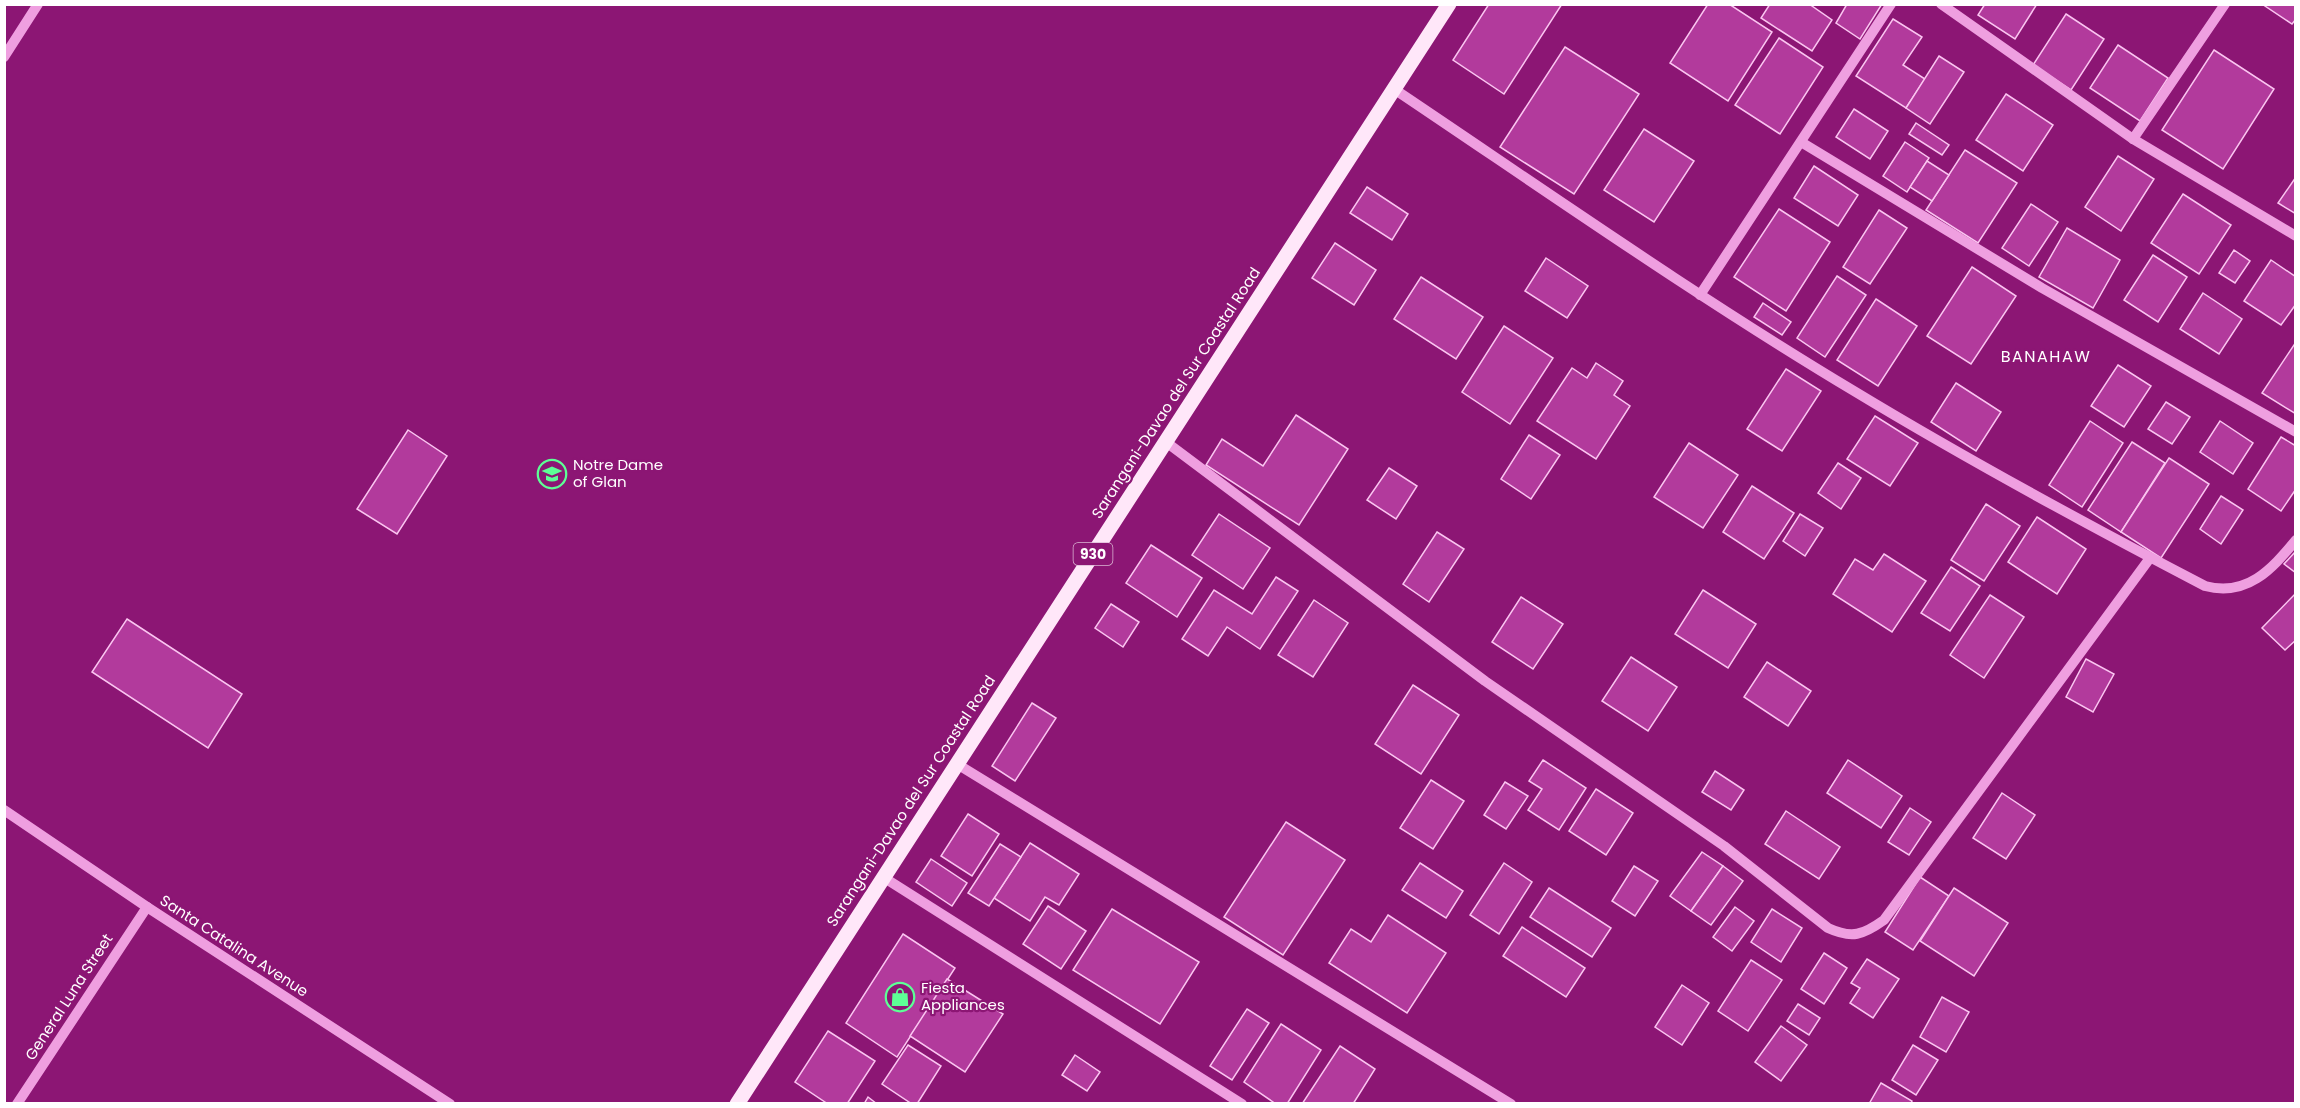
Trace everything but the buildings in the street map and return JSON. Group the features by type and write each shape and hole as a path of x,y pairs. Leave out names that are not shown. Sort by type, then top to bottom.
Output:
{"main road":[{"name":"Sarangani-Davao del Sur Coastal Road","path":"737,1104 1449,4"}],"street":[{"path":"4,57 38,4"},
{"path":"1700,295 1891,4"},
{"path":"1941,4 2133,139 2295,236"},
{"path":"2133,139 2225,4"},
{"path":"1394,89 1700,295 1852,390 1993,474 2205,586 2220,590 2236,589 2277,563 2295,540"},
{"path":"1801,142 2042,288 2295,432"},
{"path":"1166,442 1485,681 1724,846 1828,928 1842,934 1855,935 1870,930 1884,920 2150,558"},
{"path":"957,764 1511,1104"},
{"name":"Santa Catalina Avenue","path":"4,810 450,1104"},
{"path":"884,877 1242,1104"},
{"name":"General Luna Street","path":"16,1104 147,906"}],"place":[{"name":"Notre Dame of Glan","path":"552,474"},
{"name":"Fiesta Appliances","path":"900,997"}],"district":[{"name":"BANAHAW","path":"2046,356"}]}
